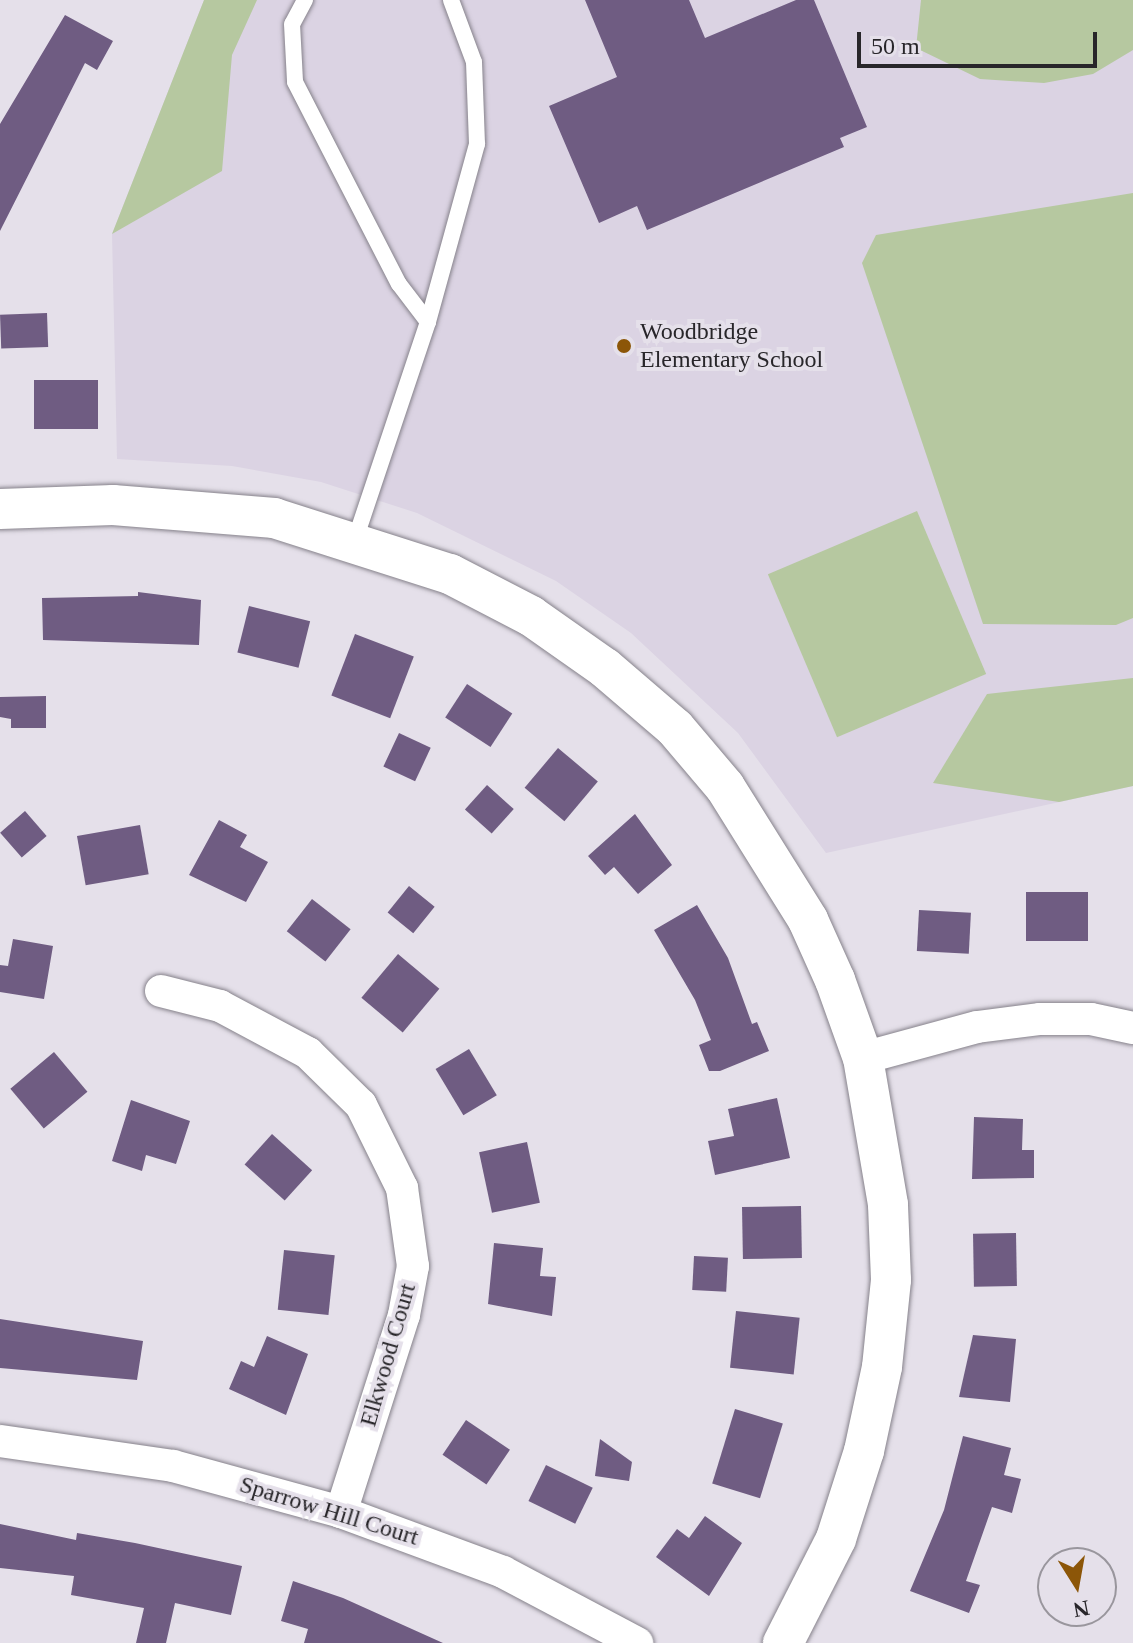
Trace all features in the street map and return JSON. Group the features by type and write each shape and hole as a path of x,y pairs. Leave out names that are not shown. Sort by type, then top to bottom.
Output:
{"street":[{"path":"0,509 200,508 274,518 355,540 450,574 531,616 605,668 675,728 725,787 808,920 863,1058 888,1205 891,1280 882,1367 864,1451 836,1539 783,1643"},
{"name":"Elkwood Court","path":"161,991 220,1006 308,1053 361,1105 402,1188 413,1266 404,1315 341,1512"},
{"path":"863,1058 977,1027 1040,1019 1091,1019 1133,1028"},
{"name":"Sparrow Hill Court","path":"0,1441 173,1466 341,1512 503,1572 637,1643"}],"lane":[{"path":"305,0 292,24 295,82 399,284 428,322"},
{"path":"355,540 428,322 477,144 474,62 451,0"}],"shaded area":[{"name":"Woodbridge Elementary School","path":"204,0 1133,0 1133,786 826,853 738,733 631,633 556,581 417,513 321,482 232,466 117,459 112,234"}],"green space":[{"path":"204,0 257,0 232,55 222,171 112,234"},
{"path":"921,0 1133,0 1133,50 1093,74 1044,83 980,79 916,48"},
{"path":"1133,193 1133,618 1116,625 983,624 862,263 876,235"},
{"path":"917,511 986,674 837,737 768,574"},
{"path":"1133,678 1133,786 1059,802 933,783 987,694"}],"building":[{"path":"585,0 689,0 705,38 796,0 814,0 867,127 840,138 844,147 647,230 637,206 599,223 549,106 617,77"},
{"path":"65,15 113,41 97,70 85,63 0,231 0,124"},
{"path":"47,313 48,347 1,349 0,315"},
{"path":"34,380 98,380 98,429 34,429"},
{"path":"138,592 201,600 199,645 43,640 42,598 138,596"},
{"path":"249,606 310,621 299,668 237,653"},
{"path":"355,634 414,657 390,718 331,696"},
{"path":"467,684 512,713 491,747 445,718"},
{"path":"46,696 46,728 11,728 11,719 0,717 0,697"},
{"path":"399,733 431,748 415,781 383,767"},
{"path":"558,748 598,781 564,821 525,788"},
{"path":"487,785 514,809 492,834 465,810"},
{"path":"25,811 47,836 22,858 0,833"},
{"path":"635,814 672,865 638,894 614,867 605,875 588,856"},
{"path":"219,820 247,835 240,847 268,862 246,902 189,875"},
{"path":"140,825 149,874 86,885 77,836"},
{"path":"409,886 435,907 413,933 388,912"},
{"path":"1026,892 1088,892 1088,941 1026,941"},
{"path":"312,899 351,929 325,961 287,931"},
{"path":"697,905 728,958 752,1024 757,1022 769,1051 720,1071 709,1071 699,1045 711,1040 695,1000 654,930"},
{"path":"919,910 971,913 969,954 917,951"},
{"path":"13,939 53,946 44,999 0,992 0,965 8,966"},
{"path":"398,954 439,989 403,1032 361,998"},
{"path":"469,1049 497,1095 463,1115 436,1069"},
{"path":"54,1052 87,1092 44,1128 10,1089"},
{"path":"777,1098 790,1158 715,1175 708,1141 734,1136 728,1109"},
{"path":"131,1100 190,1121 176,1164 146,1155 142,1171 112,1161"},
{"path":"974,1117 1023,1119 1022,1150 1034,1150 1034,1178 972,1179"},
{"path":"272,1134 312,1170 285,1201 245,1164"},
{"path":"527,1142 540,1203 492,1213 479,1152"},
{"path":"801,1206 802,1258 743,1259 742,1207"},
{"path":"1016,1233 1017,1286 974,1287 973,1234"},
{"path":"494,1243 543,1248 540,1276 556,1277 552,1316 488,1304"},
{"path":"284,1250 335,1255 328,1315 278,1310"},
{"path":"694,1256 728,1258 726,1292 692,1290"},
{"path":"736,1311 800,1318 794,1374 730,1368"},
{"path":"0,1319 143,1341 137,1380 0,1368"},
{"path":"973,1335 1016,1339 1010,1402 959,1397"},
{"path":"267,1336 308,1354 286,1415 229,1389 241,1361 254,1367"},
{"path":"735,1409 783,1424 760,1498 712,1484"},
{"path":"466,1420 510,1450 486,1484 443,1455"},
{"path":"963,1436 1011,1448 1004,1475 1021,1479 1012,1513 992,1507 966,1581 980,1585 969,1613 910,1591 944,1510"},
{"path":"600,1439 632,1462 629,1481 595,1476"},
{"path":"546,1465 593,1488 575,1524 528,1501"},
{"path":"705,1516 742,1543 709,1596 656,1557 677,1529 689,1538"},
{"path":"0,1524 76,1540 77,1533 135,1543 242,1566 231,1615 175,1603 166,1643 136,1643 144,1608 71,1595 74,1576 0,1568"},
{"path":"293,1581 343,1598 443,1643 304,1643 308,1629 281,1621"}],"place":[{"name":"Woodbridge Elementary School","path":"624,346"}]}
